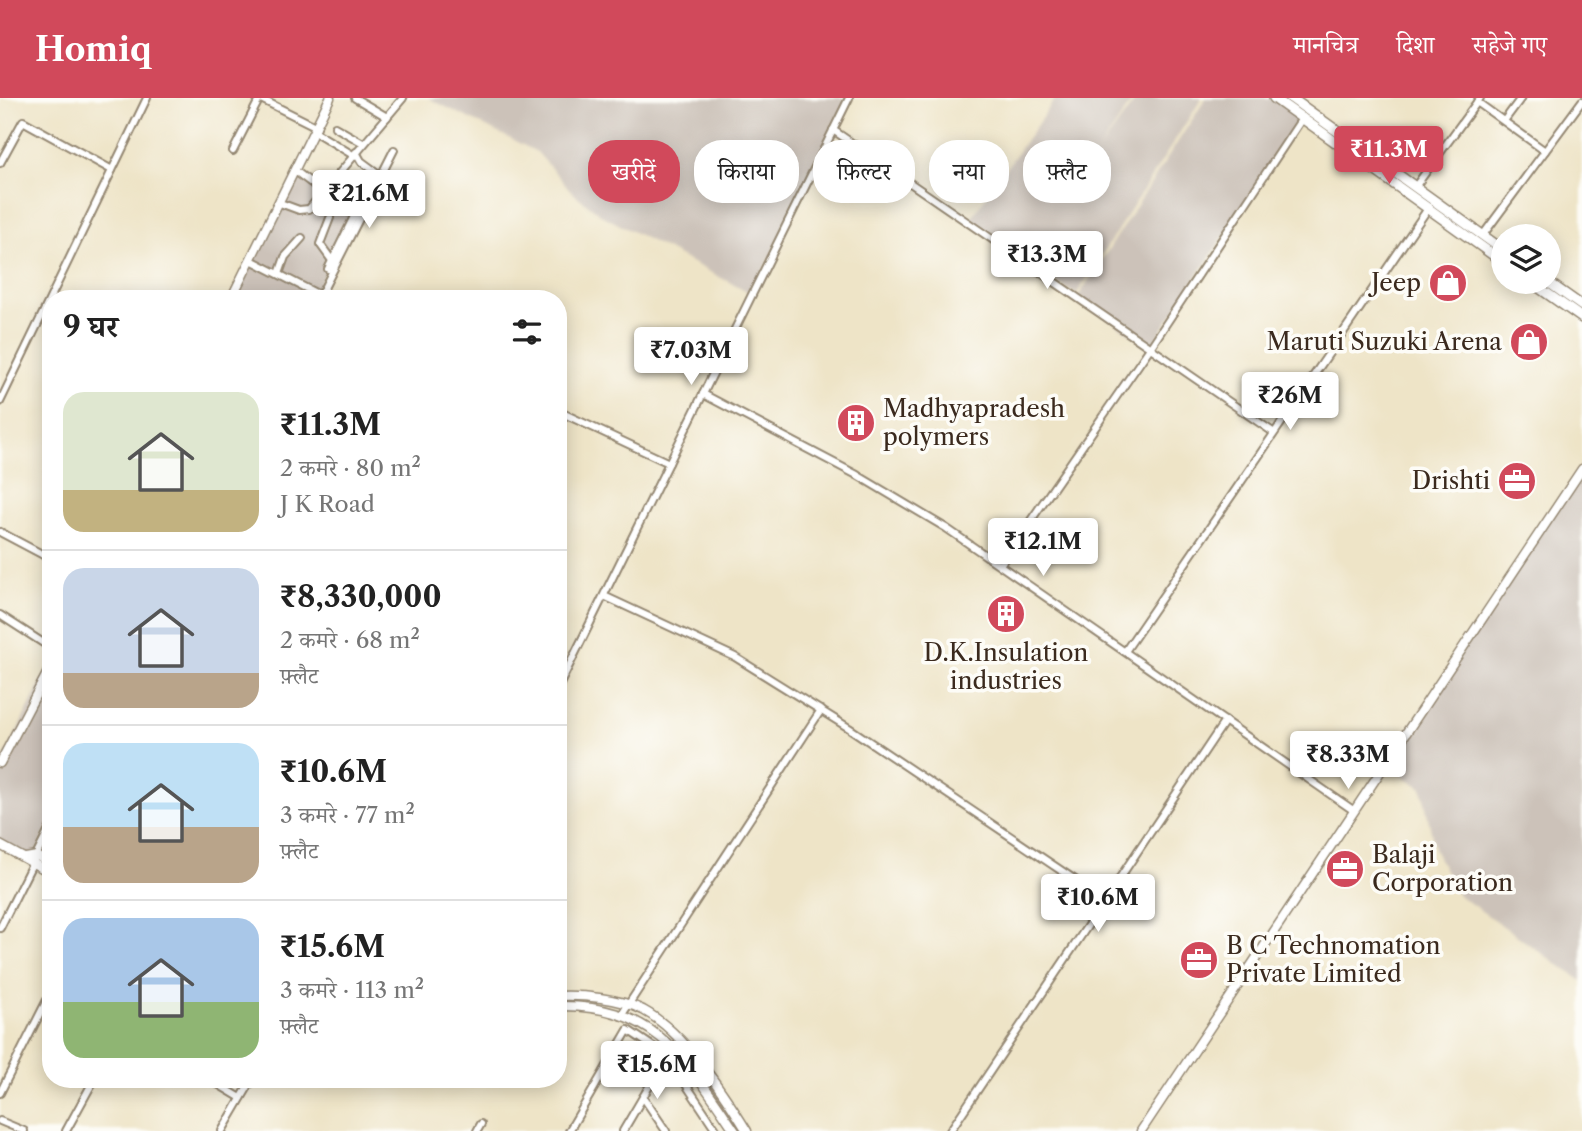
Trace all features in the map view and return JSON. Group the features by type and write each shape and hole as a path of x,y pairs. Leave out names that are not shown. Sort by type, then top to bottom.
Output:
{"main road":[{"path":"1287,101 1431,204 1491,252"},
{"path":"1305,114 1415,187 1431,204 1491,241"},
{"path":"1561,291 1582,306"},
{"path":"1548,294 1582,318"}],"street":[{"path":"54,290 147,98"},
{"path":"233,151 259,98 354,154 376,172 332,265 325,290"},
{"path":"236,290 330,98"},
{"path":"355,98 387,117"},
{"path":"280,203 299,210 309,209 403,98"},
{"path":"567,670 849,98"},
{"path":"1504,121 1521,98"},
{"path":"1415,187 1479,100 1545,151"},
{"path":"1483,235 1582,102"},
{"path":"1000,565 1150,348 1305,114"},
{"path":"0,163 23,121 112,170"},
{"path":"335,127 363,143"},
{"path":"833,130 1023,257 1273,432"},
{"path":"356,216 394,150"},
{"path":"294,170 356,216"},
{"path":"1126,650 1431,204"},
{"path":"330,218 320,244 332,265"},
{"path":"279,274 285,257 302,237"},
{"path":"251,260 279,274 302,290"},
{"path":"0,402 42,315"},
{"path":"703,394 857,475 1000,565 1353,810"},
{"path":"567,415 669,463"},
{"path":"1145,1129 1353,810 1582,469"},
{"path":"0,531 42,554"},
{"path":"604,596 734,657 821,710 1105,900"},
{"path":"0,615 42,642"},
{"path":"0,763 42,683"},
{"path":"621,1016 821,710"},
{"path":"950,1131 1225,721"},
{"path":"0,928 42,842"},
{"path":"0,845 42,867"},
{"path":"32,860 42,862"},
{"path":"567,997 628,1005 656,1020 706,1070 747,1131"},
{"path":"567,1007 607,1011 634,1019 678,1052 735,1131"},
{"path":"0,1093 42,1010"},
{"path":"569,1131 628,1030 667,1056 716,1131"},
{"path":"623,1131 667,1056"},
{"path":"66,1131 90,1088"},
{"path":"224,1088 241,1098"},
{"path":"222,1131 247,1088"},
{"path":"643,1097 666,1131"},
{"path":"0,1121 24,1131"},
{"path":"477,1131 481,1124"}],"shaded area":[{"path":"428,98 849,98 828,140 813,140 813,171 799,199 799,140 694,140 694,203 797,203 752,294 603,216 573,193 537,152"},
{"path":"1056,98 1134,98 1106,140 1026,140"},
{"path":"1137,98 1202,98 1076,295 969,221 982,203 1009,203 1009,164 1023,145 1023,203 1111,203 1111,140 1107,140"},
{"path":"1206,98 1274,98 1302,118 1150,348 1078,297"},
{"path":"296,171 354,214 316,290 236,290"},
{"path":"1582,467 1582,981 1457,894 1435,851 1422,788 1385,764"},
{"path":"42,681 42,841 32,862 0,846 0,765"}],"place":[{"name":"Jeep","path":"1448,283"},
{"name":"Maruti Suzuki Arena","path":"1529,342"},
{"name":"Madhyapradesh polymers","path":"856,423"},
{"name":"Drishti","path":"1517,481"},
{"name":"D.K.Insulation industries","path":"1006,614"},
{"name":"Balaji Corporation","path":"1345,869"},
{"name":"B C Technomation Private Limited","path":"1199,960"}]}
